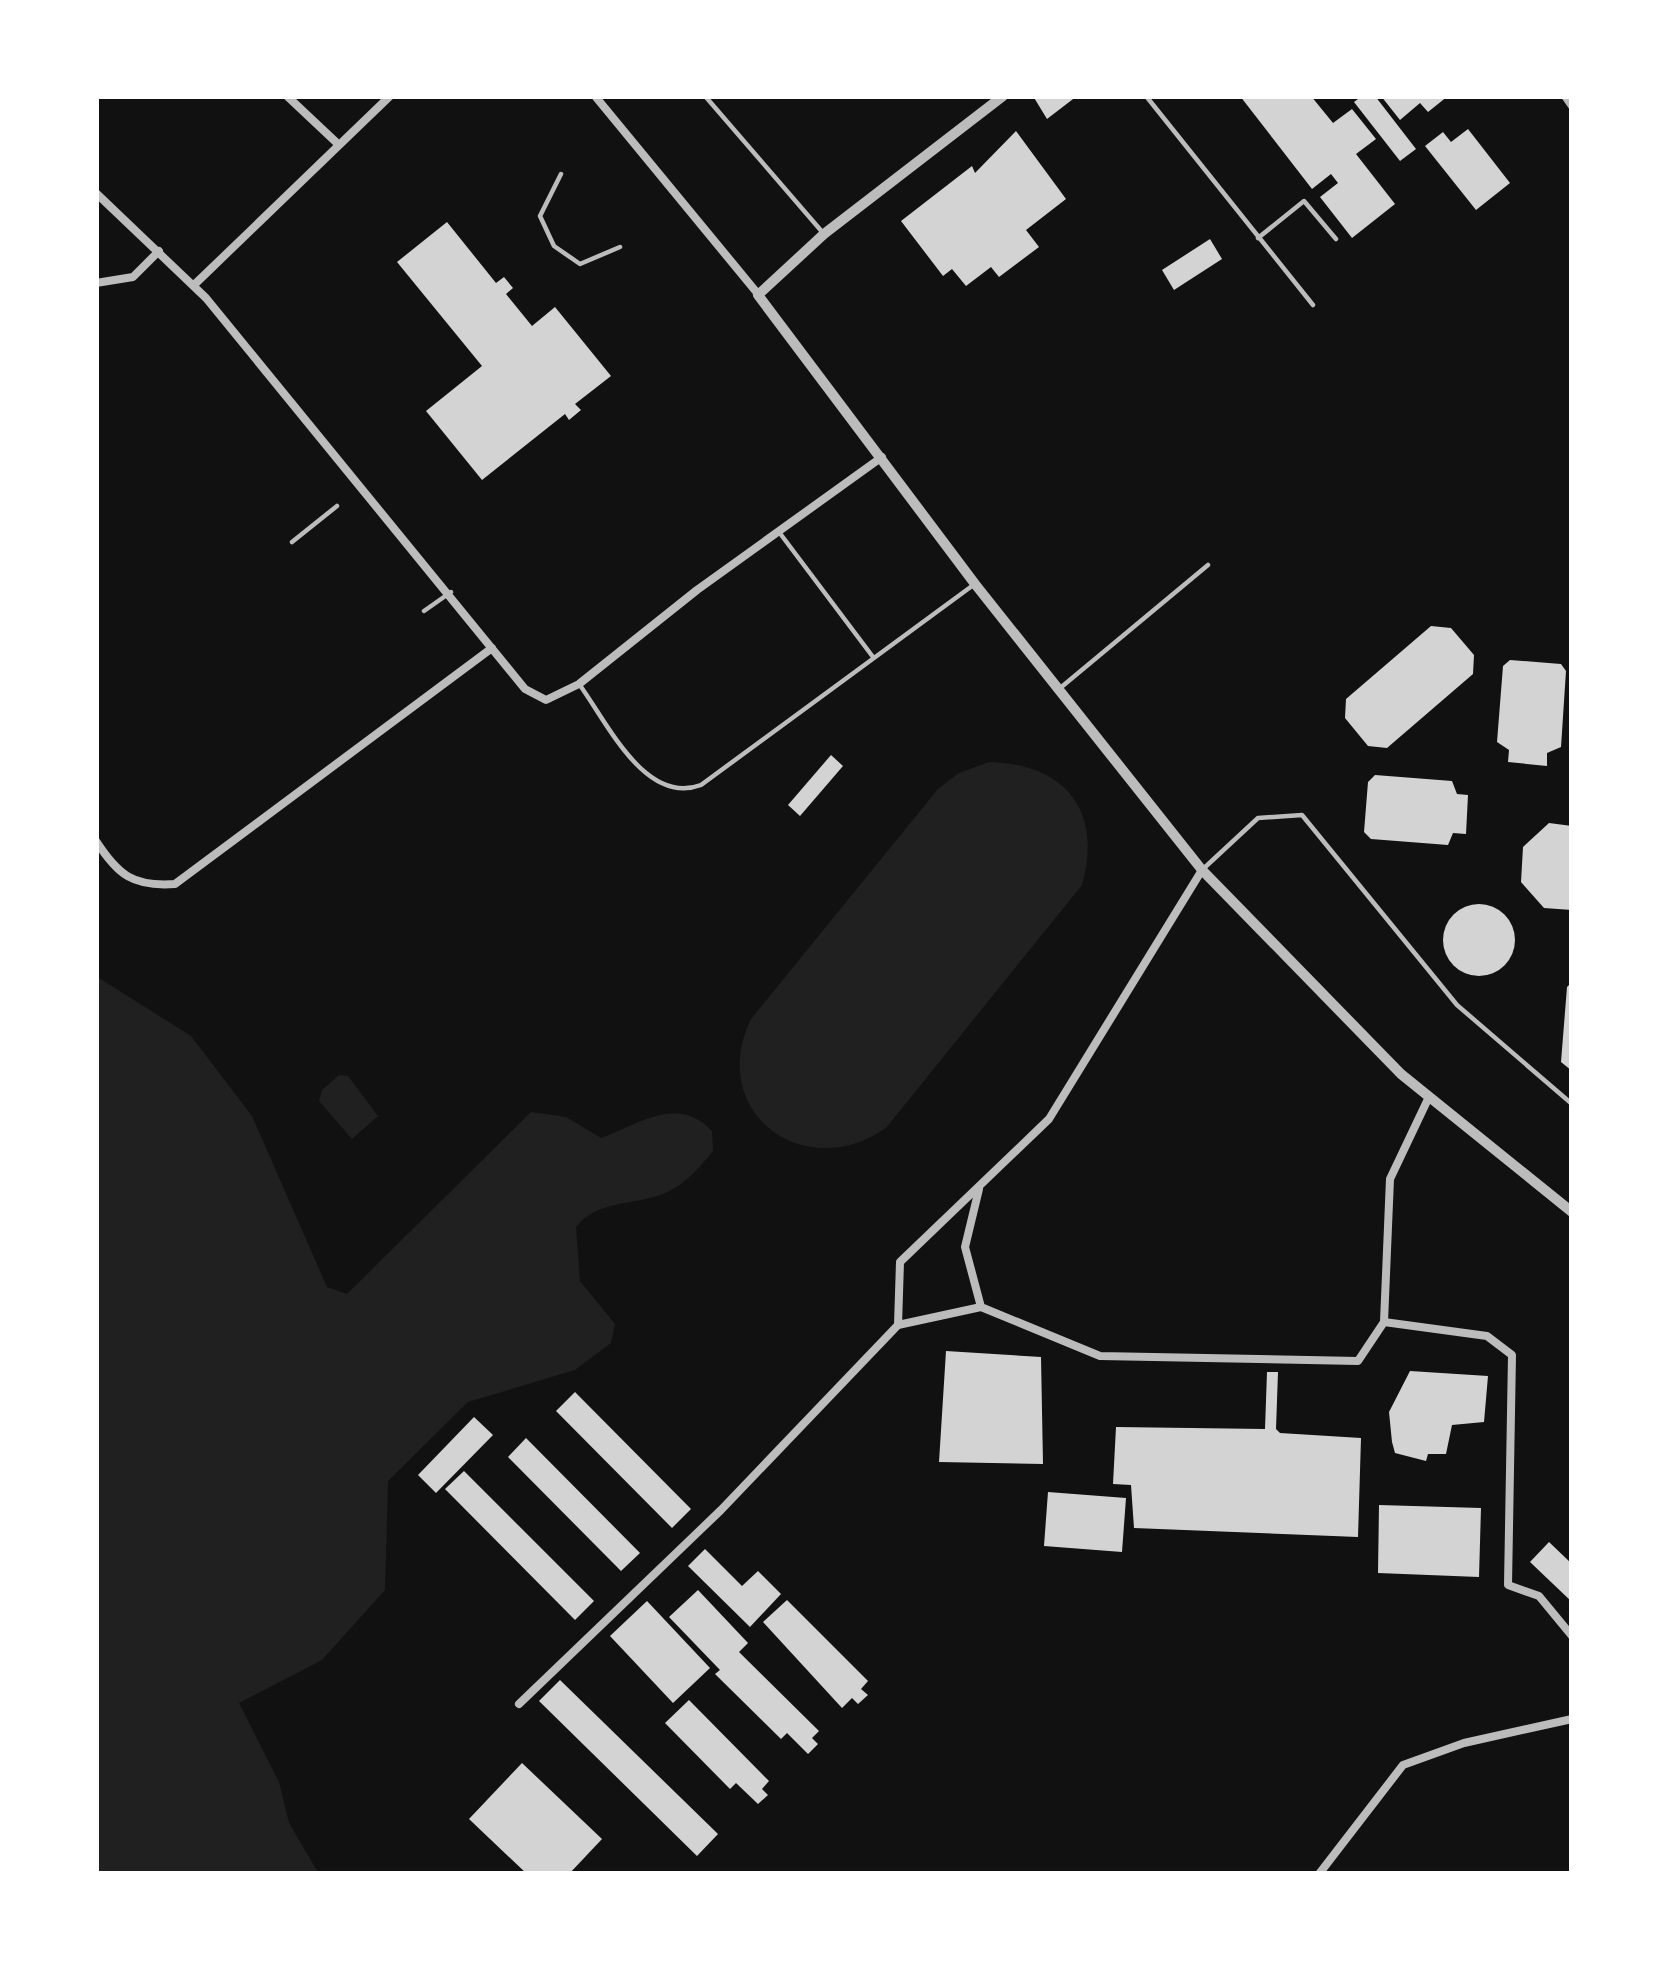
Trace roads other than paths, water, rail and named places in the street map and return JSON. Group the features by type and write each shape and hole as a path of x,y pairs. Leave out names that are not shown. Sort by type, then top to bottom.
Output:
{"street":[{"path":"287,96 338,144"},
{"path":"194,285 390,96"},
{"path":"595,96 758,295 976,584 1202,870 1428,1099 1572,1212"},
{"path":"758,295 824,234 1003,96"},
{"path":"1565,96 1572,106"},
{"path":"96,193 194,285 451,592 526,689 546,700 579,684 882,457"},
{"path":"96,283 133,278 159,251"},
{"path":"96,841 116,871 143,886 175,884 492,648"},
{"path":"898,1324 900,1262 1049,1119 1202,870"},
{"path":"520,1704 737,1494 898,1324 981,1306 1100,1356 1358,1361 1384,1322 1390,1179 1428,1099"},
{"path":"979,1187 965,1247 981,1306"},
{"path":"1384,1322 1487,1336 1512,1355 1508,1585 1539,1596 1572,1636"},
{"path":"1319,1874 1403,1765 1464,1743 1572,1719"}],"lane":[{"path":"705,96 824,234"},
{"path":"1146,96 1312,305"},
{"path":"561,174 540,215 554,246 580,264 620,247"},
{"path":"1258,238 1304,201 1336,239"},
{"path":"292,542 337,506"},
{"path":"779,532 874,658"},
{"path":"1059,689 1208,565"},
{"path":"579,684 640,766 658,784 685,791 701,785 976,584"},
{"path":"424,611 451,592"},
{"path":"1202,870 1258,818 1302,814 1457,1005 1572,1104"}]}
